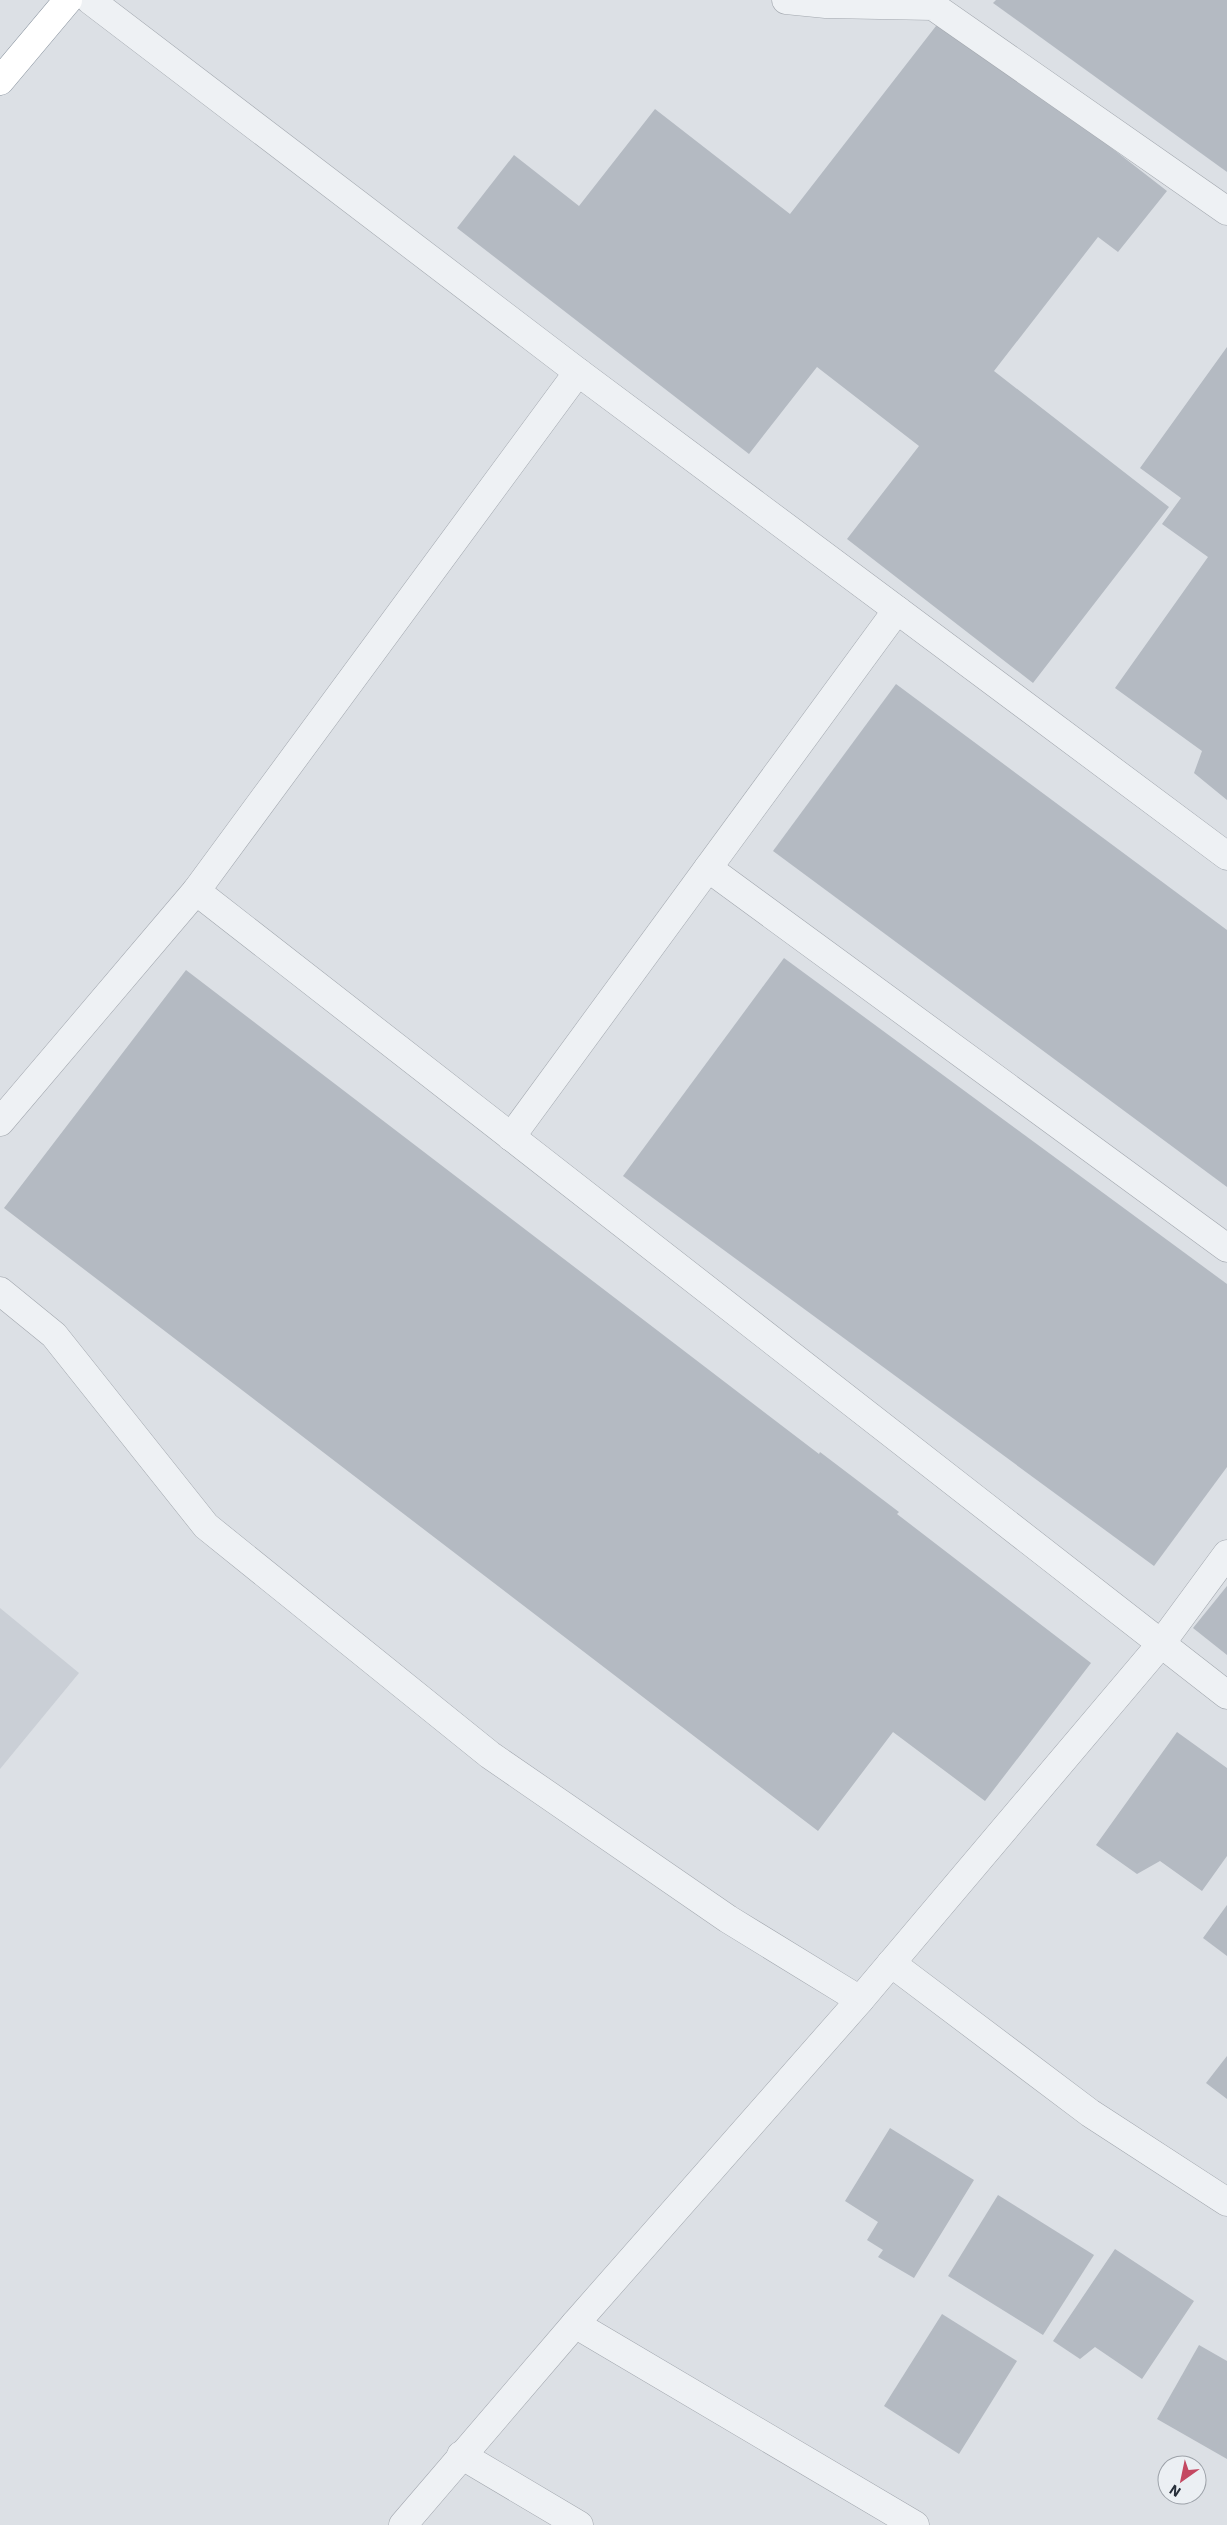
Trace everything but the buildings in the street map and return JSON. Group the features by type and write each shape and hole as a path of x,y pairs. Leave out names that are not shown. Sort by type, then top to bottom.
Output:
{"highway":[{"path":"0,81 68,0"}],"street":[{"path":"90,0 578,372 1227,856"},
{"path":"786,0 826,4 936,3 1227,211"},
{"path":"0,1122 196,891 578,372"},
{"path":"511,1137 897,610"},
{"path":"708,868 1227,1248"},
{"path":"196,891 1160,1645 1227,1695"},
{"path":"0,1291 54,1335 206,1526 490,1755 728,1919 860,2000"},
{"path":"404,2525 461,2455 860,2000 1160,1645 1227,1554"},
{"path":"891,1963 1090,2112 1227,2202"},
{"path":"575,2324 915,2525"},
{"path":"461,2455 578,2525"}],"shaded area":[{"path":"0,1608 79,1673 0,1769"}]}
